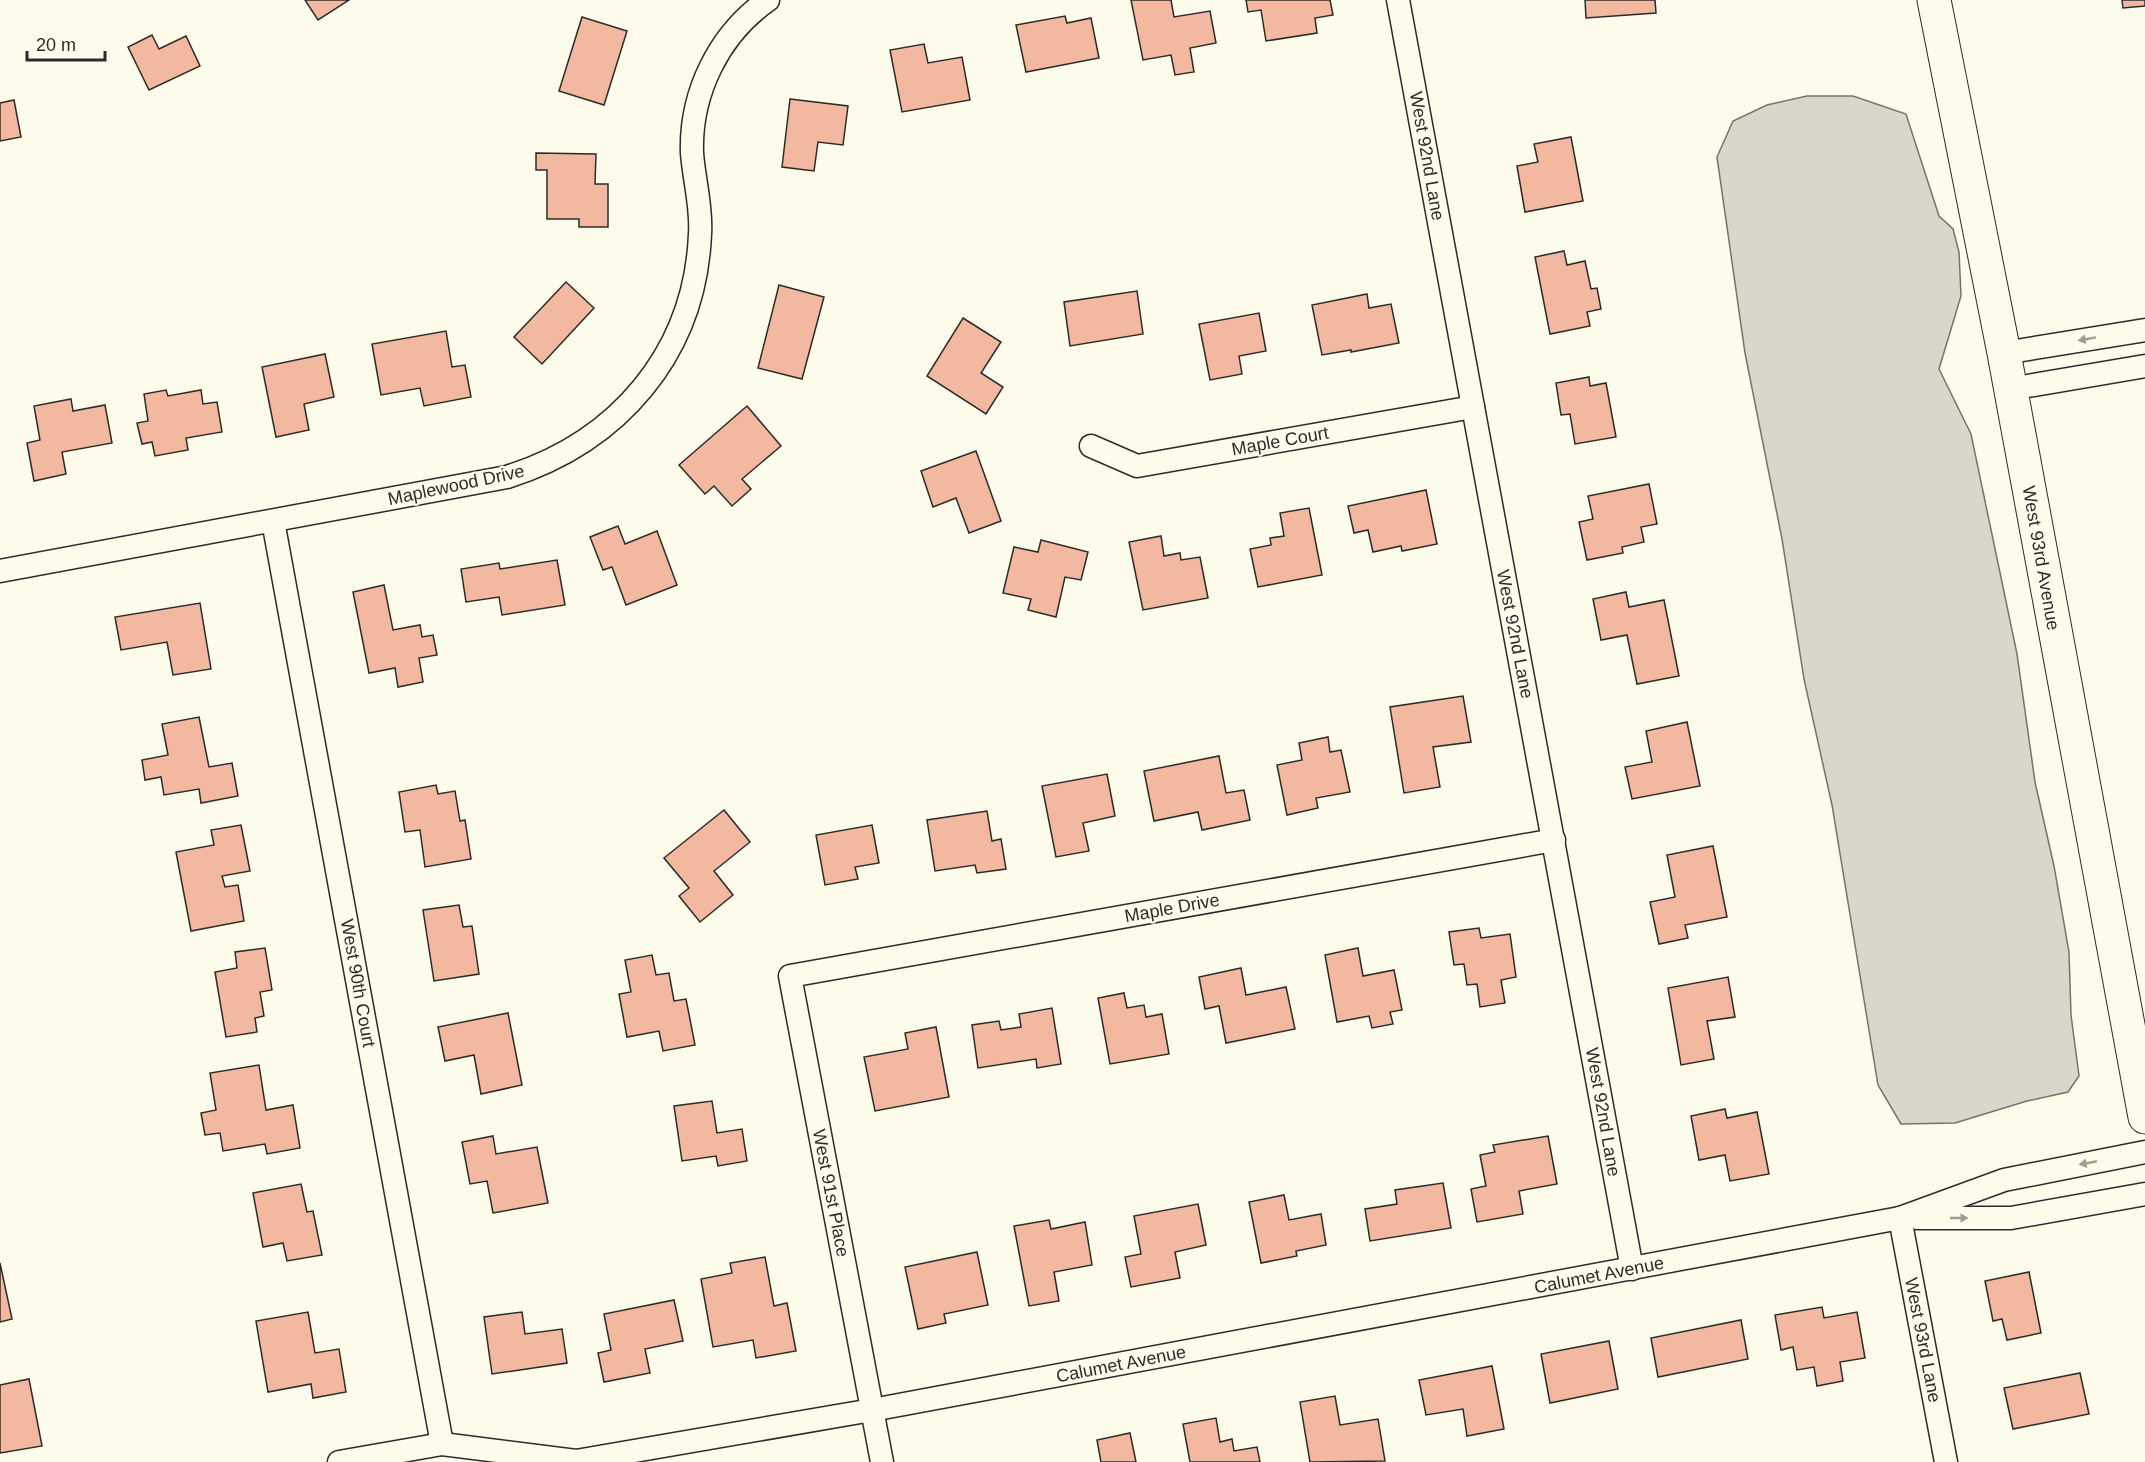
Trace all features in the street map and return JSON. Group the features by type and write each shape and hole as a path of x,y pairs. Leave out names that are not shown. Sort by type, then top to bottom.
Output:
{"street":[{"name":"Maplewood Drive","path":"0,571 485,482 533,469 577,446 613,419 643,389 670,348 680,328 695,280 701,232 693,154 694,111 701,87 726,42 740,24 768,0"},
{"name":"West 92nd Lane","path":"1398,0 1632,1269"},
{"name":"West 93rd Avenue","path":"1934,0 2004,353 2145,1117"},
{"path":"2004,353 2145,330"},
{"path":"2010,389 2145,366"},
{"name":"Maple Court","path":"1091,446 1137,466 1473,406"},
{"name":"West 90th Court","path":"273,521 442,1444"},
{"name":"Maple Drive","path":"790,976 1554,840"},
{"name":"West 91st Place","path":"790,976 882,1462"},
{"name":"Calumet Avenue","path":"339,1462 442,1444 576,1461 872,1410 1900,1218 2004,1180 2145,1152"},
{"name":"Calumet Avenue","path":"1900,1218 2011,1218 2145,1194"},
{"name":"West 93rd Lane","path":"1900,1218 1946,1462"}],"shaded area":[{"path":"1807,96 1853,96 1906,114 1939,216 1953,229 1959,252 1961,296 1939,369 1971,434 2017,654 2035,782 2054,866 2069,952 2071,1015 2079,1076 2068,1092 2027,1101 1955,1123 1901,1124 1878,1085 1832,805 1804,679 1782,539 1745,353 1717,157 1733,121 1767,105"}],"building":[{"path":"305,0 349,0 318,20"},
{"path":"1131,0 1171,0 1174,17 1210,11 1216,43 1190,48 1194,72 1175,75 1171,55 1143,60"},
{"path":"1246,0 1330,0 1333,15 1315,18 1317,33 1266,41 1261,10 1248,12"},
{"path":"1585,0 1655,0 1656,13 1586,18"},
{"path":"2122,0 2145,0 2145,6 2123,8"},
{"path":"1065,16 1067,23 1091,18 1099,58 1026,72 1016,25"},
{"path":"582,17 627,31 604,105 559,91"},
{"path":"152,35 159,49 186,36 200,66 149,90 128,47"},
{"path":"924,44 928,63 962,57 970,100 902,112 890,50"},
{"path":"790,99 848,106 843,145 818,142 814,171 782,167"},
{"path":"14,100 21,137 0,141 0,103"},
{"path":"1571,137 1583,201 1525,212 1517,166 1538,162 1534,144"},
{"path":"536,153 596,154 595,184 608,184 608,227 579,227 579,219 547,219 547,170 536,170"},
{"path":"1564,251 1567,265 1585,261 1591,289 1597,288 1601,309 1587,312 1590,326 1550,334 1535,257"},
{"path":"566,282 594,308 542,364 514,337"},
{"path":"779,285 824,297 802,379 758,368"},
{"path":"1137,291 1143,334 1070,346 1064,302"},
{"path":"1367,294 1369,308 1391,304 1399,343 1322,355 1312,305"},
{"path":"1259,313 1266,351 1239,356 1242,374 1210,380 1199,324"},
{"path":"963,318 1001,342 981,373 1003,387 986,414 927,376"},
{"path":"446,331 452,367 465,365 471,397 424,406 420,388 381,395 372,344"},
{"path":"325,354 334,397 304,404 309,430 276,437 262,367"},
{"path":"1589,377 1590,386 1606,383 1616,437 1575,444 1570,414 1561,415 1556,383"},
{"path":"166,390 168,396 201,390 203,404 217,402 222,432 186,438 188,450 155,456 152,442 142,444 137,423 148,421 144,394"},
{"path":"71,399 73,411 105,405 112,443 62,452 66,474 34,481 27,443 40,440 34,406"},
{"path":"747,406 781,446 742,479 751,489 732,506 714,486 705,494 679,465"},
{"path":"976,451 1001,521 969,533 956,498 933,507 921,471"},
{"path":"1649,484 1657,524 1641,527 1644,542 1622,547 1623,553 1587,560 1579,522 1593,519 1588,496"},
{"path":"1426,490 1437,544 1402,551 1401,546 1373,552 1368,530 1354,533 1348,506"},
{"path":"1309,508 1322,575 1258,587 1250,549 1271,545 1270,538 1284,536 1280,513"},
{"path":"618,526 625,544 657,531 677,585 626,605 612,567 603,570 590,537"},
{"path":"1161,536 1164,556 1180,553 1181,560 1200,557 1208,598 1143,610 1129,542"},
{"path":"1041,540 1088,552 1081,580 1065,577 1056,617 1028,610 1031,599 1003,593 1014,547 1038,552"},
{"path":"557,560 565,605 502,615 499,597 466,602 461,569 499,563 500,569"},
{"path":"384,585 393,630 420,625 422,637 433,635 437,655 419,658 423,682 398,687 395,668 369,673 353,592"},
{"path":"1626,592 1629,607 1664,600 1679,676 1637,684 1627,635 1601,640 1593,599"},
{"path":"200,603 211,669 173,675 167,642 121,650 115,617"},
{"path":"1463,696 1471,742 1433,747 1440,787 1404,793 1390,707"},
{"path":"199,717 209,767 232,763 238,796 201,803 199,789 164,795 161,777 145,780 142,760 168,755 162,724"},
{"path":"1687,722 1700,786 1632,799 1625,767 1652,762 1646,731"},
{"path":"1328,737 1330,752 1341,750 1350,792 1316,798 1318,808 1287,815 1277,765 1302,760 1299,743"},
{"path":"1219,756 1226,793 1244,790 1250,820 1202,830 1198,812 1154,821 1144,771"},
{"path":"1107,774 1115,816 1083,823 1089,851 1056,857 1042,786"},
{"path":"436,785 438,794 455,791 460,821 465,820 471,859 425,867 420,830 405,832 399,792"},
{"path":"724,810 750,842 714,871 733,895 700,922 679,896 689,888 664,858"},
{"path":"987,811 992,841 1001,839 1006,869 977,873 975,865 935,871 927,820"},
{"path":"241,825 250,871 222,876 225,887 238,885 244,921 191,931 176,852 214,845 211,830"},
{"path":"872,825 879,863 855,867 858,879 825,885 816,835"},
{"path":"1713,846 1727,917 1685,925 1688,938 1659,944 1650,902 1675,897 1667,855"},
{"path":"459,905 463,927 472,926 479,974 434,981 423,910"},
{"path":"1479,928 1481,938 1510,934 1516,977 1501,980 1505,1003 1480,1007 1477,984 1467,985 1464,964 1454,965 1449,932"},
{"path":"265,948 272,990 260,992 264,1016 255,1018 257,1032 226,1037 215,972 237,968 235,952"},
{"path":"1358,948 1363,976 1394,970 1402,1010 1390,1012 1393,1024 1372,1028 1369,1016 1337,1022 1325,955"},
{"path":"652,955 656,975 669,973 674,1001 686,999 695,1045 663,1051 659,1031 627,1037 619,994 631,992 625,960"},
{"path":"1241,968 1246,995 1286,987 1295,1029 1226,1043 1219,1006 1205,1009 1199,977"},
{"path":"1728,977 1735,1017 1707,1021 1714,1059 1681,1065 1668,988"},
{"path":"1124,993 1127,1008 1144,1005 1146,1017 1162,1014 1169,1054 1110,1064 1098,998"},
{"path":"1052,1008 1061,1064 1037,1068 1036,1059 978,1068 972,1025 999,1021 1001,1030 1021,1027 1019,1014"},
{"path":"508,1013 522,1085 481,1094 474,1055 445,1061 438,1027"},
{"path":"936,1027 949,1097 875,1111 864,1057 908,1049 905,1033"},
{"path":"259,1065 266,1110 293,1105 300,1148 267,1154 265,1144 223,1151 220,1133 205,1135 201,1113 216,1110 210,1073"},
{"path":"712,1101 717,1133 742,1129 747,1161 718,1166 716,1156 682,1161 674,1106"},
{"path":"1725,1109 1727,1118 1757,1112 1769,1174 1730,1181 1725,1155 1699,1160 1691,1116"},
{"path":"493,1136 496,1154 537,1147 548,1203 493,1213 487,1181 470,1184 462,1142"},
{"path":"1548,1136 1557,1184 1519,1191 1523,1214 1477,1222 1471,1189 1486,1186 1480,1155 1495,1152 1493,1145"},
{"path":"1443,1183 1451,1228 1370,1241 1365,1209 1397,1204 1395,1190"},
{"path":"301,1184 307,1212 313,1211 322,1255 287,1261 283,1243 263,1247 253,1193"},
{"path":"1284,1195 1289,1220 1321,1214 1326,1245 1296,1251 1297,1256 1261,1263 1249,1202"},
{"path":"1198,1204 1206,1245 1175,1252 1180,1278 1131,1287 1125,1257 1141,1254 1134,1216"},
{"path":"1049,1220 1051,1229 1085,1222 1092,1265 1054,1272 1059,1301 1029,1306 1014,1226"},
{"path":"977,1252 988,1305 944,1314 946,1323 918,1329 905,1267"},
{"path":"765,1257 774,1306 787,1303 796,1351 756,1358 753,1340 713,1347 701,1279 732,1273 730,1263"},
{"path":"0,1263 12,1319 0,1322"},
{"path":"2029,1272 2041,1333 2007,1340 2002,1319 1993,1321 1985,1281"},
{"path":"674,1300 683,1341 645,1349 650,1373 604,1382 598,1353 611,1350 604,1314"},
{"path":"1822,1307 1824,1318 1857,1312 1865,1358 1840,1362 1843,1381 1817,1386 1814,1367 1797,1370 1793,1347 1781,1350 1775,1315"},
{"path":"308,1312 315,1353 339,1349 346,1392 313,1398 311,1384 268,1392 256,1321"},
{"path":"522,1312 525,1334 562,1329 567,1363 492,1374 484,1317"},
{"path":"1741,1320 1748,1359 1658,1377 1651,1338"},
{"path":"1609,1341 1618,1389 1550,1403 1541,1354"},
{"path":"1492,1366 1504,1429 1467,1436 1463,1409 1426,1415 1419,1380"},
{"path":"2080,1373 2089,1414 2013,1429 2004,1388"},
{"path":"29,1379 42,1446 0,1453 0,1385"},
{"path":"1335,1396 1340,1425 1378,1419 1385,1461 1310,1462 1300,1402"},
{"path":"1216,1418 1220,1442 1232,1439 1234,1451 1257,1447 1260,1462 1190,1462 1183,1424"},
{"path":"1130,1433 1136,1462 1101,1462 1097,1440"}]}
